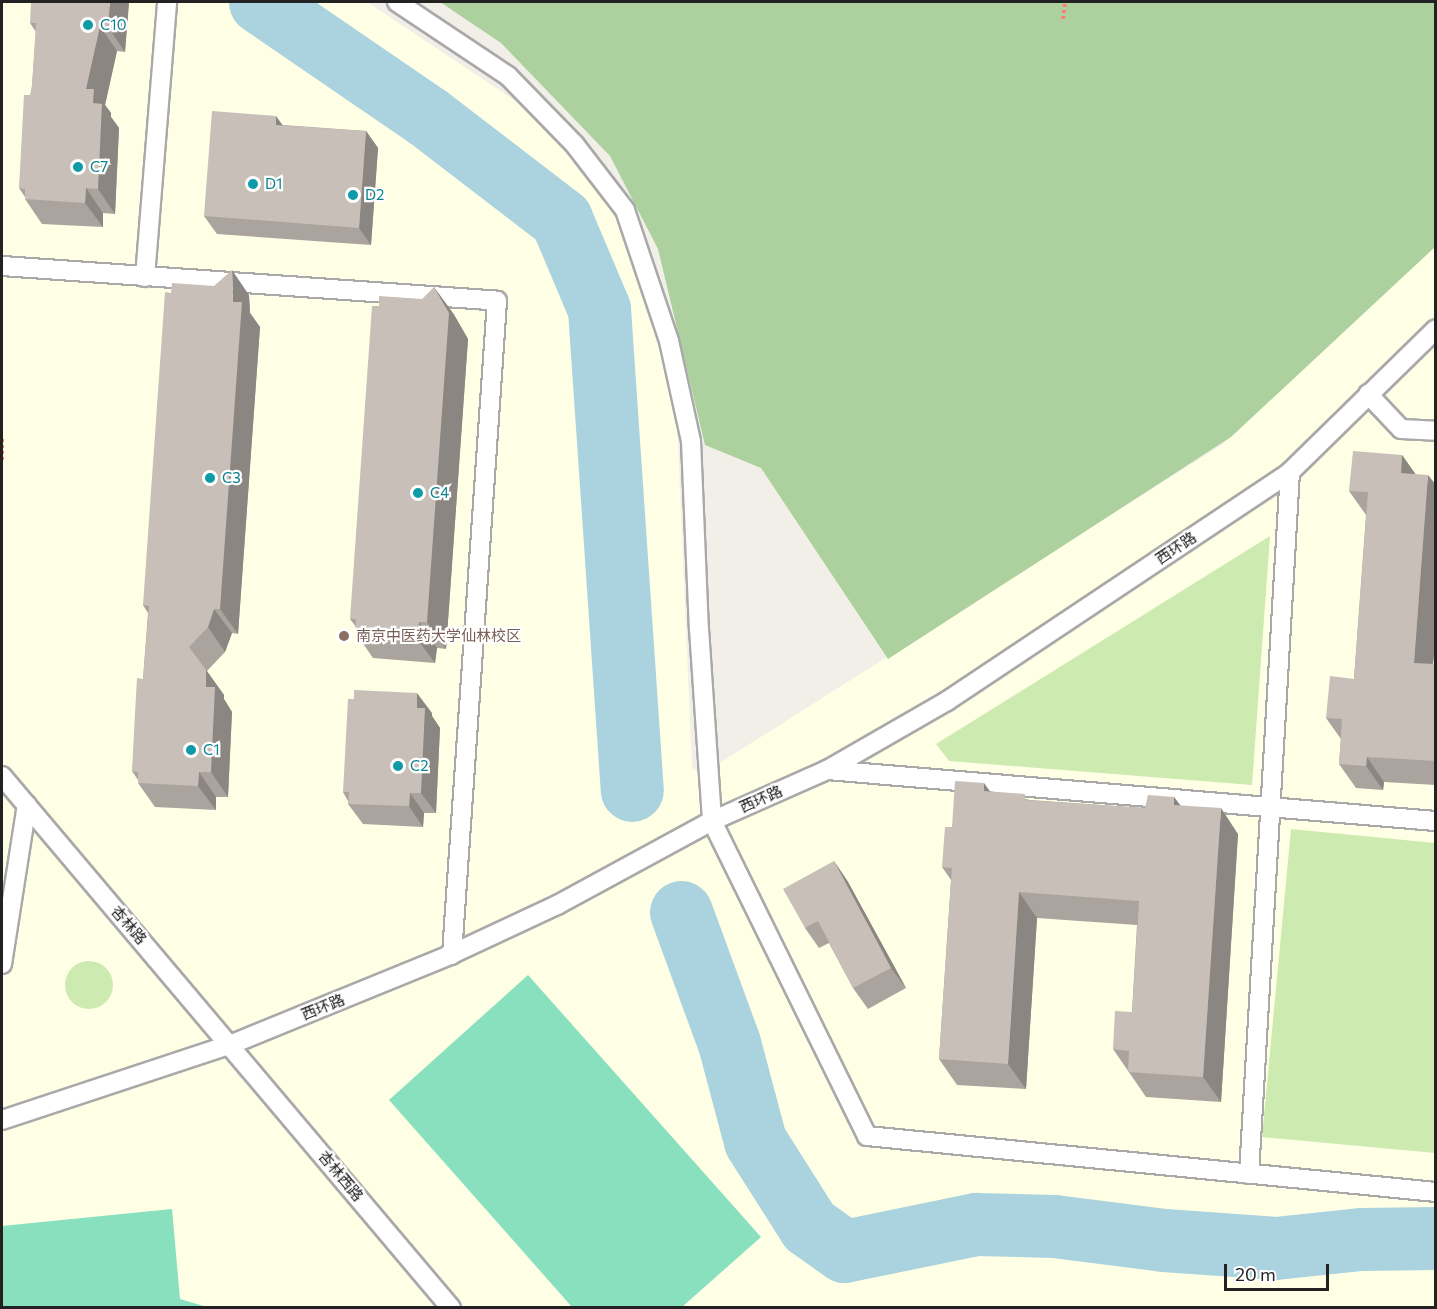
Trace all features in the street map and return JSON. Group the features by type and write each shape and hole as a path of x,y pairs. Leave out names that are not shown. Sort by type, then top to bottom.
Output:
{"lane":[{"path":"145,277 167,2"},
{"path":"397,2 508,76 575,145 625,210 669,341 691,441 712,821 867,1136 1436,1192"},
{"path":"2,266 497,301 452,954"},
{"name":"西环路","path":"2,1120 232,1044 452,954 557,905 712,821 827,770 947,701 1290,472 1368,393 1436,329"},
{"path":"1368,393 1401,429 1436,432"},
{"path":"1249,1174 1290,472"},
{"path":"827,770 1269,810 1436,821"},
{"name":"杏林路","path":"2,776 232,1044"},
{"path":"2,956 27,805"},
{"name":"杏林西路","path":"232,1044 451,1308"}],"path":[{"path":"1063,19 1065,2"},
{"path":"2,439 2,463"}],"shaded area":[{"name":"南京中医药大学仙林校区","path":"2,2 367,2 523,106 591,162 625,204 676,397 692,768 699,771 707,771 1223,444 1435,229 1435,1307 2,1308"}],"green space":[{"path":"440,2 1435,2 1435,247 1231,437 888,659 761,468 705,445 658,249 610,156 501,43"},
{"path":"1270,536 1252,785 949,761 936,744"},
{"path":"1291,829 1435,843 1435,1153 1262,1137"},
{"path":"84,961 94,961 106,968 113,980 113,990 106,1002 94,1009 84,1009 69,998 65,990 65,980 76,965"},
{"path":"528,975 761,1237 682,1307 572,1307 389,1100"},
{"path":"172,1209 180,1299 207,1307 2,1307 2,1226"}],"building":[{"path":"31,2 110,2 108,27 100,26 86,89 94,89 93,103 102,104 98,189 86,188 85,203 25,199 25,189 19,188 24,95 30,95 32,86 36,23 30,23"},
{"path":"212,111 276,116 276,125 366,131 359,228 204,216"},
{"path":"232,270 233,302 242,302 220,609 214,609 208,627 189,647 206,670 206,687 215,687 211,772 199,772 198,786 138,783 138,772 132,771 135,713 137,678 143,679 149,606 143,605 165,292 171,293 172,283 214,286"},
{"name":"C4","path":"434,287 449,313 427,622 419,622 416,637 355,632 356,619 350,619 372,306 379,306 379,296 422,299"},
{"path":"1353,451 1402,455 1401,473 1428,475 1414,663 1436,664 1436,761 1367,757 1366,766 1339,764 1342,719 1326,718 1330,676 1354,679 1368,492 1349,491"},
{"name":"C2","path":"354,690 417,693 417,708 425,708 421,793 410,793 409,806 348,804 349,792 343,792 348,699 354,699"},
{"path":"955,781 984,783 984,791 1025,794 1025,800 1145,808 1148,795 1174,797 1174,805 1221,808 1203,1077 1128,1072 1129,1051 1113,1049 1115,1011 1132,1012 1139,901 1019,892 1008,1064 939,1059 952,868 942,867 945,827 952,827"},
{"path":"834,861 891,968 853,988 818,921 805,928 783,889"}],"waterway":[{"path":"260,2 428,117 561,219 599,309 632,790"},
{"path":"681,912 729,1043 755,1141 809,1226 844,1251 976,1224 1054,1226 1164,1240 1275,1248 1361,1239 1436,1238"}],"place":[{"name":"C10","path":"88,25"},
{"name":"C7","path":"78,167"},
{"name":"D1","path":"253,184"},
{"name":"D2","path":"353,195"},
{"name":"C3","path":"210,478"},
{"name":"C4","path":"418,493"},
{"name":"南京中医药大学仙林校区","path":"344,636"},
{"name":"C1","path":"191,750"},
{"name":"C2","path":"398,766"}]}
